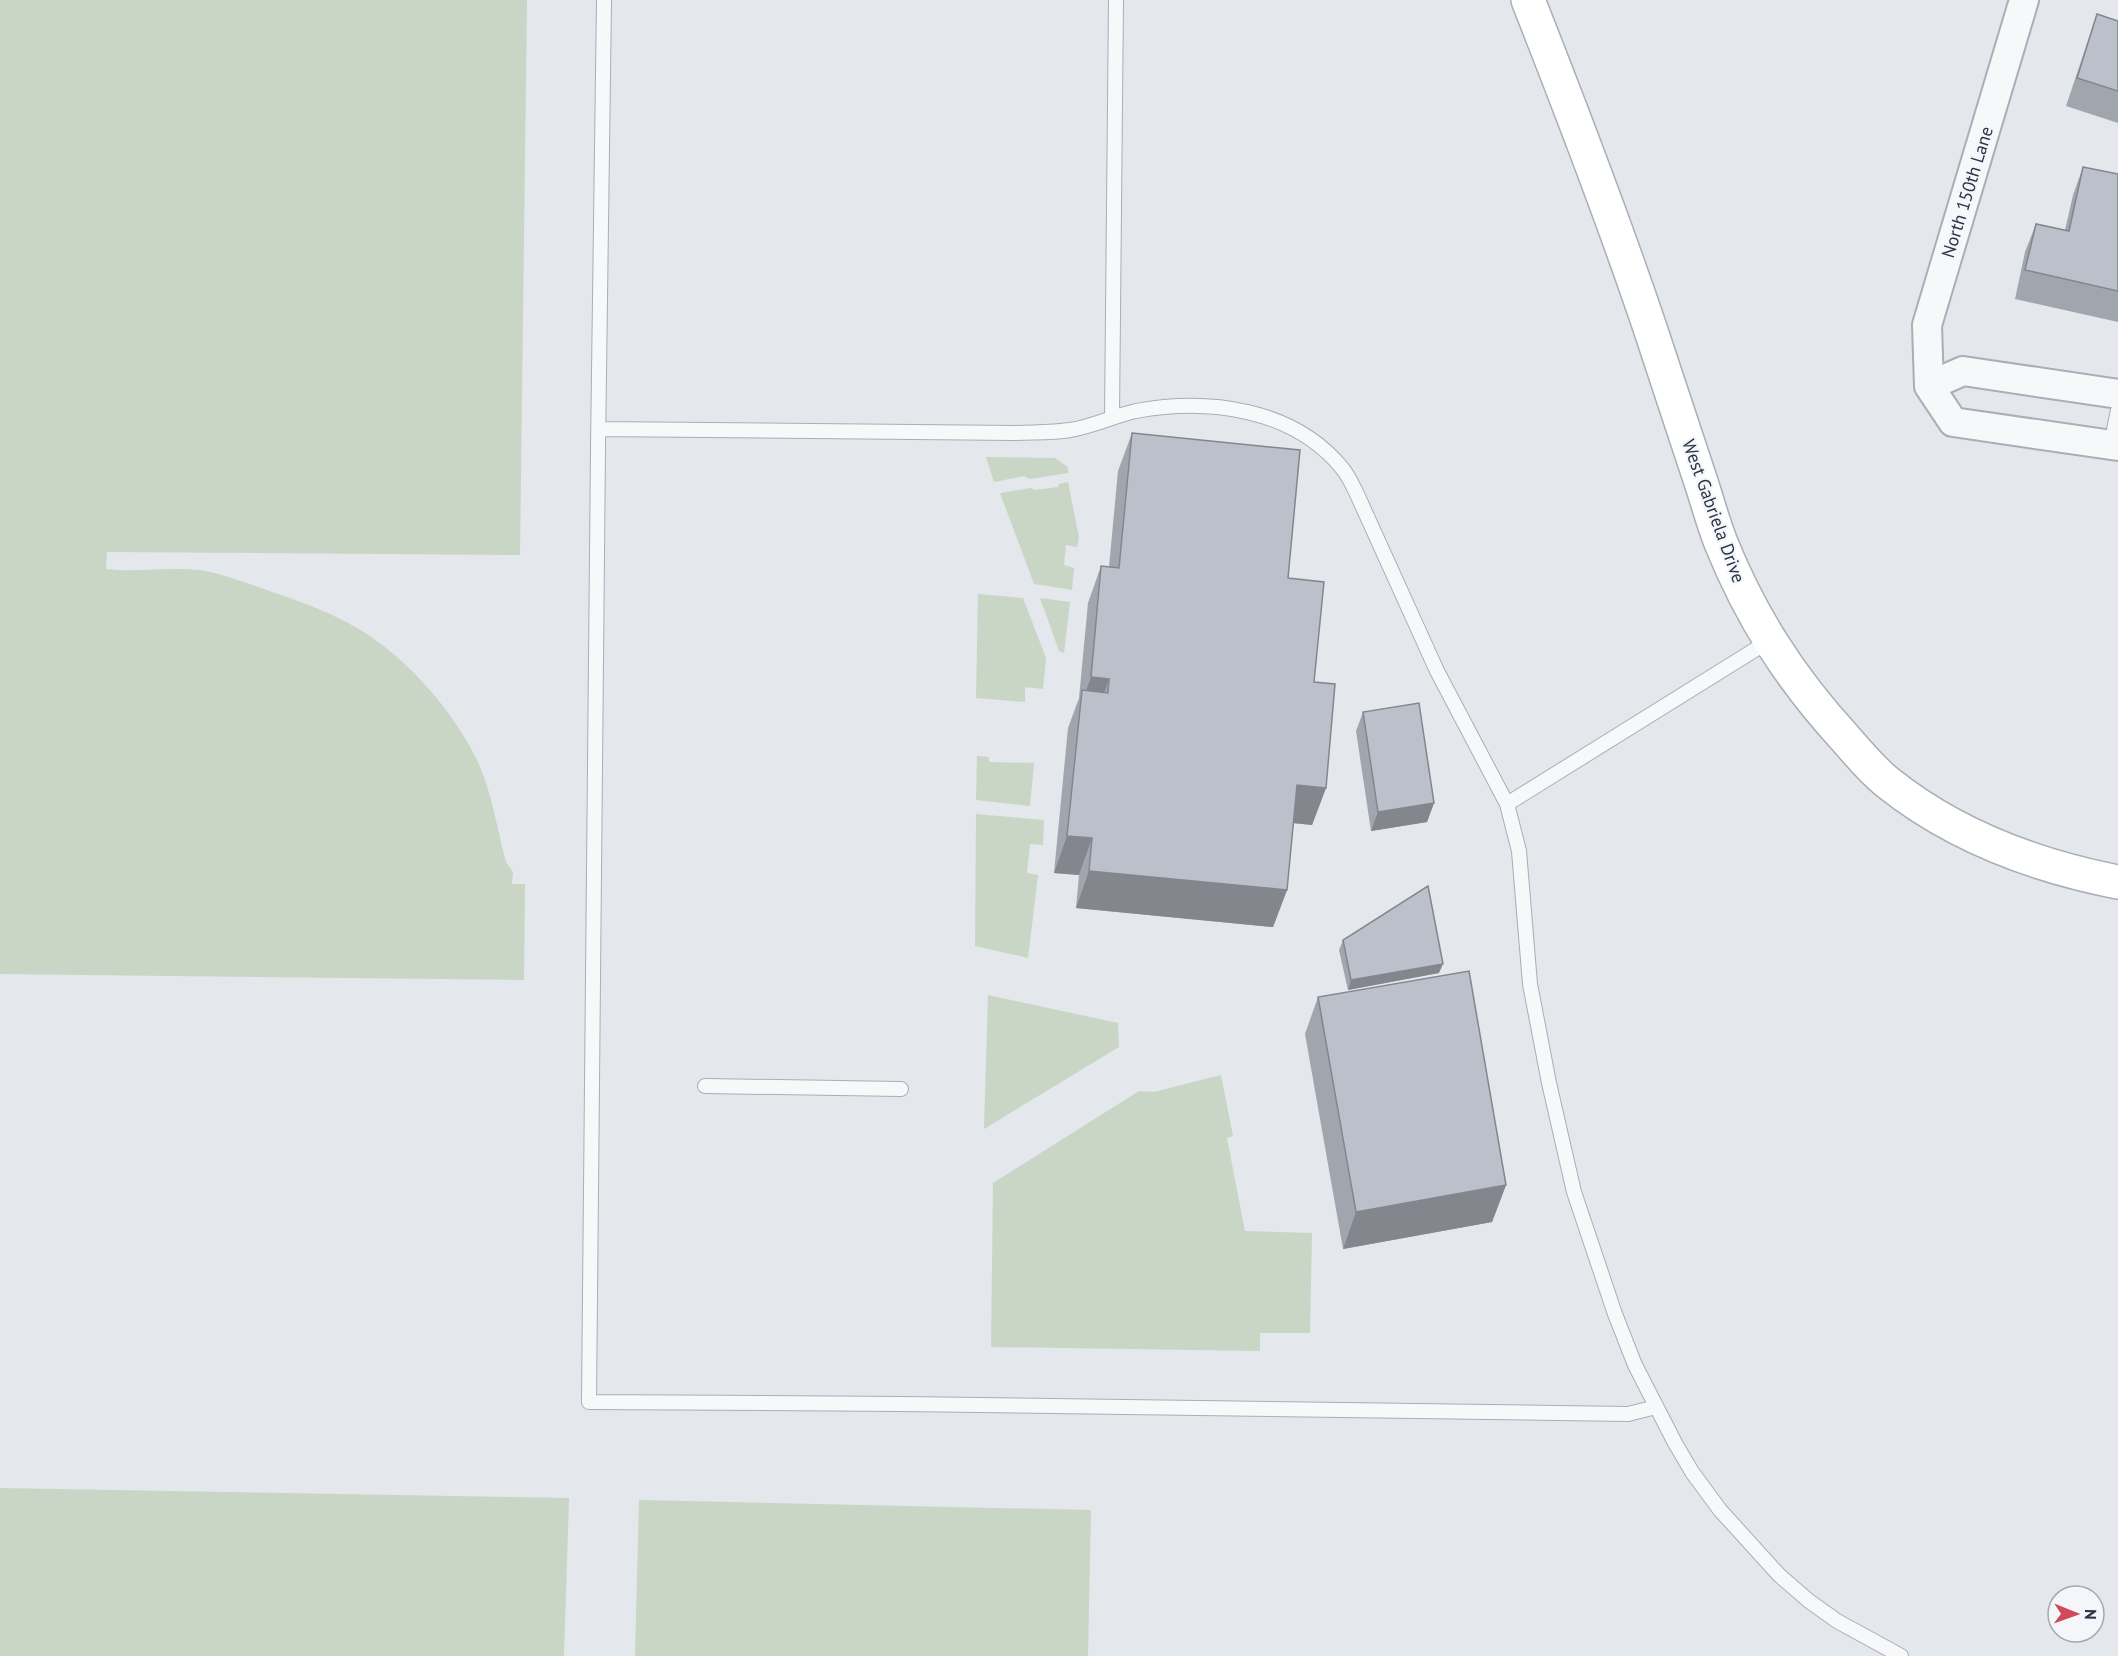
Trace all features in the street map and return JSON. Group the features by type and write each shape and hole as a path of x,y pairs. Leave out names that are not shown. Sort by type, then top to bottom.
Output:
{"street":[{"name":"West Gabriela Drive","path":"1528,0 1640,299 1721,542 1769,641 1806,694 1850,744 1886,781 1930,812 1982,839 2026,857 2078,874 2118,882"},
{"name":"North 150th Lane","path":"1929,386 1927,325 2024,0"},
{"path":"2114,446 1953,422 1929,386 1964,371 2118,394"}],"lane":[{"path":"604,0 589,1402 1628,1414 1656,1407"},
{"path":"1112,417 1116,0"},
{"path":"598,429 1015,433 1071,430 1112,417 1160,408 1214,406 1240,410 1276,420 1309,438 1343,468 1437,671 1507,804 1519,850 1530,984 1540,1042 1574,1192 1615,1314 1635,1365 1675,1443 1706,1492 1779,1575 1837,1621 1901,1656"},
{"path":"2114,446 2118,410"},
{"path":"1507,804 1769,641"},
{"path":"705,1086 901,1089"}],"green space":[{"path":"0,0 527,0 520,555 107,552 106,569 194,570 232,578 338,618 366,633 404,664 439,701 454,721 478,762 494,811 506,862 513,872 512,884 525,884 524,980 0,974"},
{"path":"986,457 1055,458 1068,467 1068,473 1030,479 1024,476 994,482"},
{"path":"1068,482 1079,537 1077,547 1066,545 1064,565 1074,568 1072,590 1034,584 1000,493 1058,487 1059,484"},
{"path":"978,594 1023,598 1046,658 1043,689 1025,687 1025,702 976,698"},
{"path":"1040,598 1070,602 1064,653 1059,651"},
{"path":"977,756 989,757 989,762 1034,763 1030,806 976,800"},
{"path":"976,814 1044,820 1043,845 1030,844 1027,873 1038,875 1028,958 975,946"},
{"path":"988,995 1118,1023 1119,1047 984,1129"},
{"path":"1221,1075 1233,1136 1227,1138 1245,1231 1312,1233 1310,1333 1260,1333 1260,1351 991,1347 993,1183 1139,1091 1154,1092"},
{"path":"0,1488 569,1498 564,1656 0,1656"},
{"path":"639,1500 1091,1510 1088,1656 635,1656"}],"building":[{"path":"2097,14 2118,21 2118,91 2077,78"},
{"path":"2083,167 2118,174 2118,291 2025,270 2036,224 2069,231"},
{"path":"1132,433 1300,450 1288,578 1324,582 1314,682 1335,684 1326,788 1297,785 1287,890 1089,871 1092,838 1067,836 1082,690 1108,693 1109,679 1091,677 1101,566 1119,568"},
{"path":"1419,703 1434,803 1378,812 1363,712"},
{"path":"1428,886 1443,964 1351,980 1343,940"},
{"path":"1469,971 1506,1185 1356,1212 1318,997"}]}
